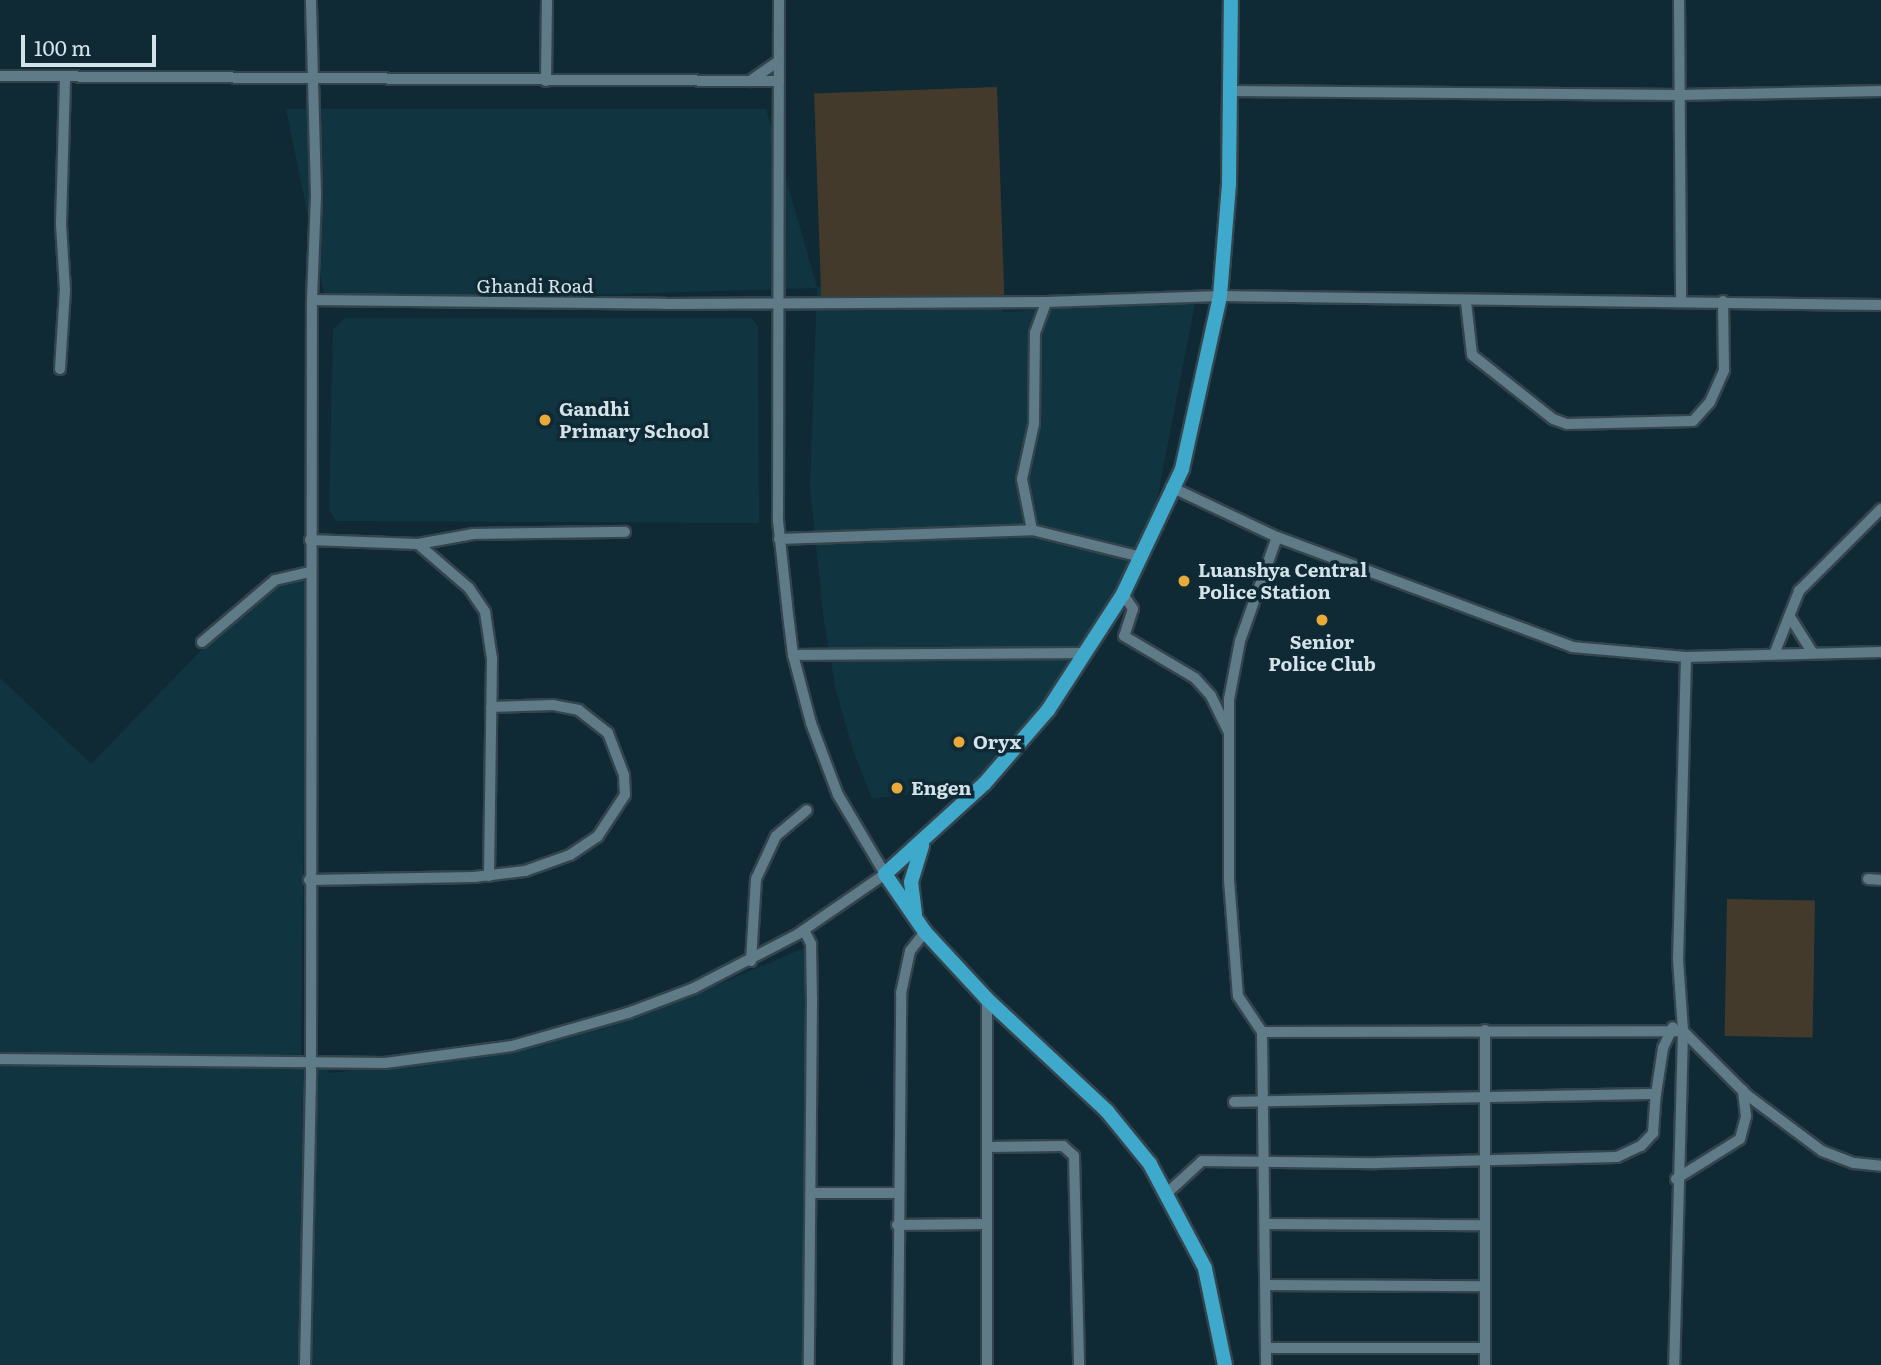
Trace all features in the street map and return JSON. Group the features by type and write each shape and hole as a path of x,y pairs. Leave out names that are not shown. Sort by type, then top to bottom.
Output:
{"main road":[{"path":"1225,1365 1205,1268 1150,1164 1107,1111 987,999 923,930 885,874 927,839 1021,744 1086,653 1123,594 1182,468 1194,426 1220,296 1232,91 1231,0"},
{"path":"923,930 912,905 911,882 927,839"}],"street":[{"path":"305,1365 311,1062 310,540 312,300 316,194 311,0"},
{"path":"546,81 547,0"},
{"path":"0,1059 385,1063 512,1046 628,1013 751,961 803,930 885,874 838,795 811,723 793,655 779,539 779,0"},
{"path":"1679,0 1681,300"},
{"path":"750,81 779,61"},
{"path":"0,76 779,81"},
{"path":"60,369 65,290 61,224 65,77"},
{"path":"1232,91 1679,95 1881,90"},
{"name":"Ghandi Road","path":"312,300 1046,302 1220,296 1466,302 1681,300 1881,305"},
{"path":"1466,302 1472,355 1553,419 1567,424 1693,421 1710,402 1724,370 1723,301"},
{"path":"1032,530 1022,479 1034,424 1035,333 1046,302"},
{"path":"1171,487 1277,537 1545,640 1572,647 1686,657 1774,652 1881,652"},
{"path":"1774,652 1799,591 1881,509"},
{"path":"779,539 1032,530 1140,557"},
{"path":"310,540 418,544 473,534 625,533"},
{"path":"1266,1365 1262,1031 1238,996 1235,976 1229,880 1230,735 1235,659 1277,537"},
{"path":"418,544 469,588 485,612 490,635 489,876"},
{"path":"202,642 275,580 310,572"},
{"path":"1123,594 1133,609 1124,636 1195,678 1210,696 1230,735"},
{"path":"1790,617 1812,652"},
{"path":"793,655 1086,653"},
{"path":"1674,1365 1676,1179 1683,1133 1678,959 1686,657"},
{"path":"309,880 489,876 525,871 585,847 614,818 625,795 618,751 594,719 579,710 554,705 491,707"},
{"path":"751,961 756,879 776,836 807,810"},
{"path":"1868,879 1881,880"},
{"path":"803,930 811,944 809,1365"},
{"path":"898,1365 897,1193 903,974 912,946 923,930"},
{"path":"987,999 987,1365"},
{"path":"1166,1194 1202,1161 1617,1157 1641,1146 1653,1133 1663,1048 1678,1029"},
{"path":"1262,1031 1678,1029 1743,1090 1822,1151 1854,1163 1881,1166"},
{"path":"1485,1030 1487,1159 1482,1286 1485,1365"},
{"path":"1676,1179 1740,1139 1746,1116 1743,1090"},
{"path":"1234,1102 1656,1094"},
{"path":"987,1147 1063,1146 1074,1156 1079,1365"},
{"path":"811,1193 897,1193"},
{"path":"897,1225 987,1224"},
{"path":"1266,1224 1483,1225"},
{"path":"1267,1285 1482,1286"},
{"path":"1266,1348 1485,1348"}],"shaded area":[{"path":"997,87 1004,295 821,301 814,93"},
{"path":"286,109 766,109 817,287 1004,295 1003,312 1196,298 1147,552 1063,685 979,786 872,799 853,750 836,690 824,621 810,488 817,288 326,303"},
{"name":"Gandhi Primary School","path":"345,318 751,318 758,326 759,523 336,521 329,510 333,330"},
{"path":"307,565 301,1056 331,1073 542,1046 717,985 809,946 809,1365 0,1365 0,678 91,764 247,603"},
{"path":"1727,899 1815,901 1813,1038 1725,1036"}],"place":[{"name":"Gandhi Primary School","path":"545,420"},
{"name":"Luanshya Central Police Station","path":"1184,581"},
{"name":"Senior Police Club","path":"1322,620"},
{"name":"Oryx","path":"959,742"},
{"name":"Engen","path":"897,788"}]}
